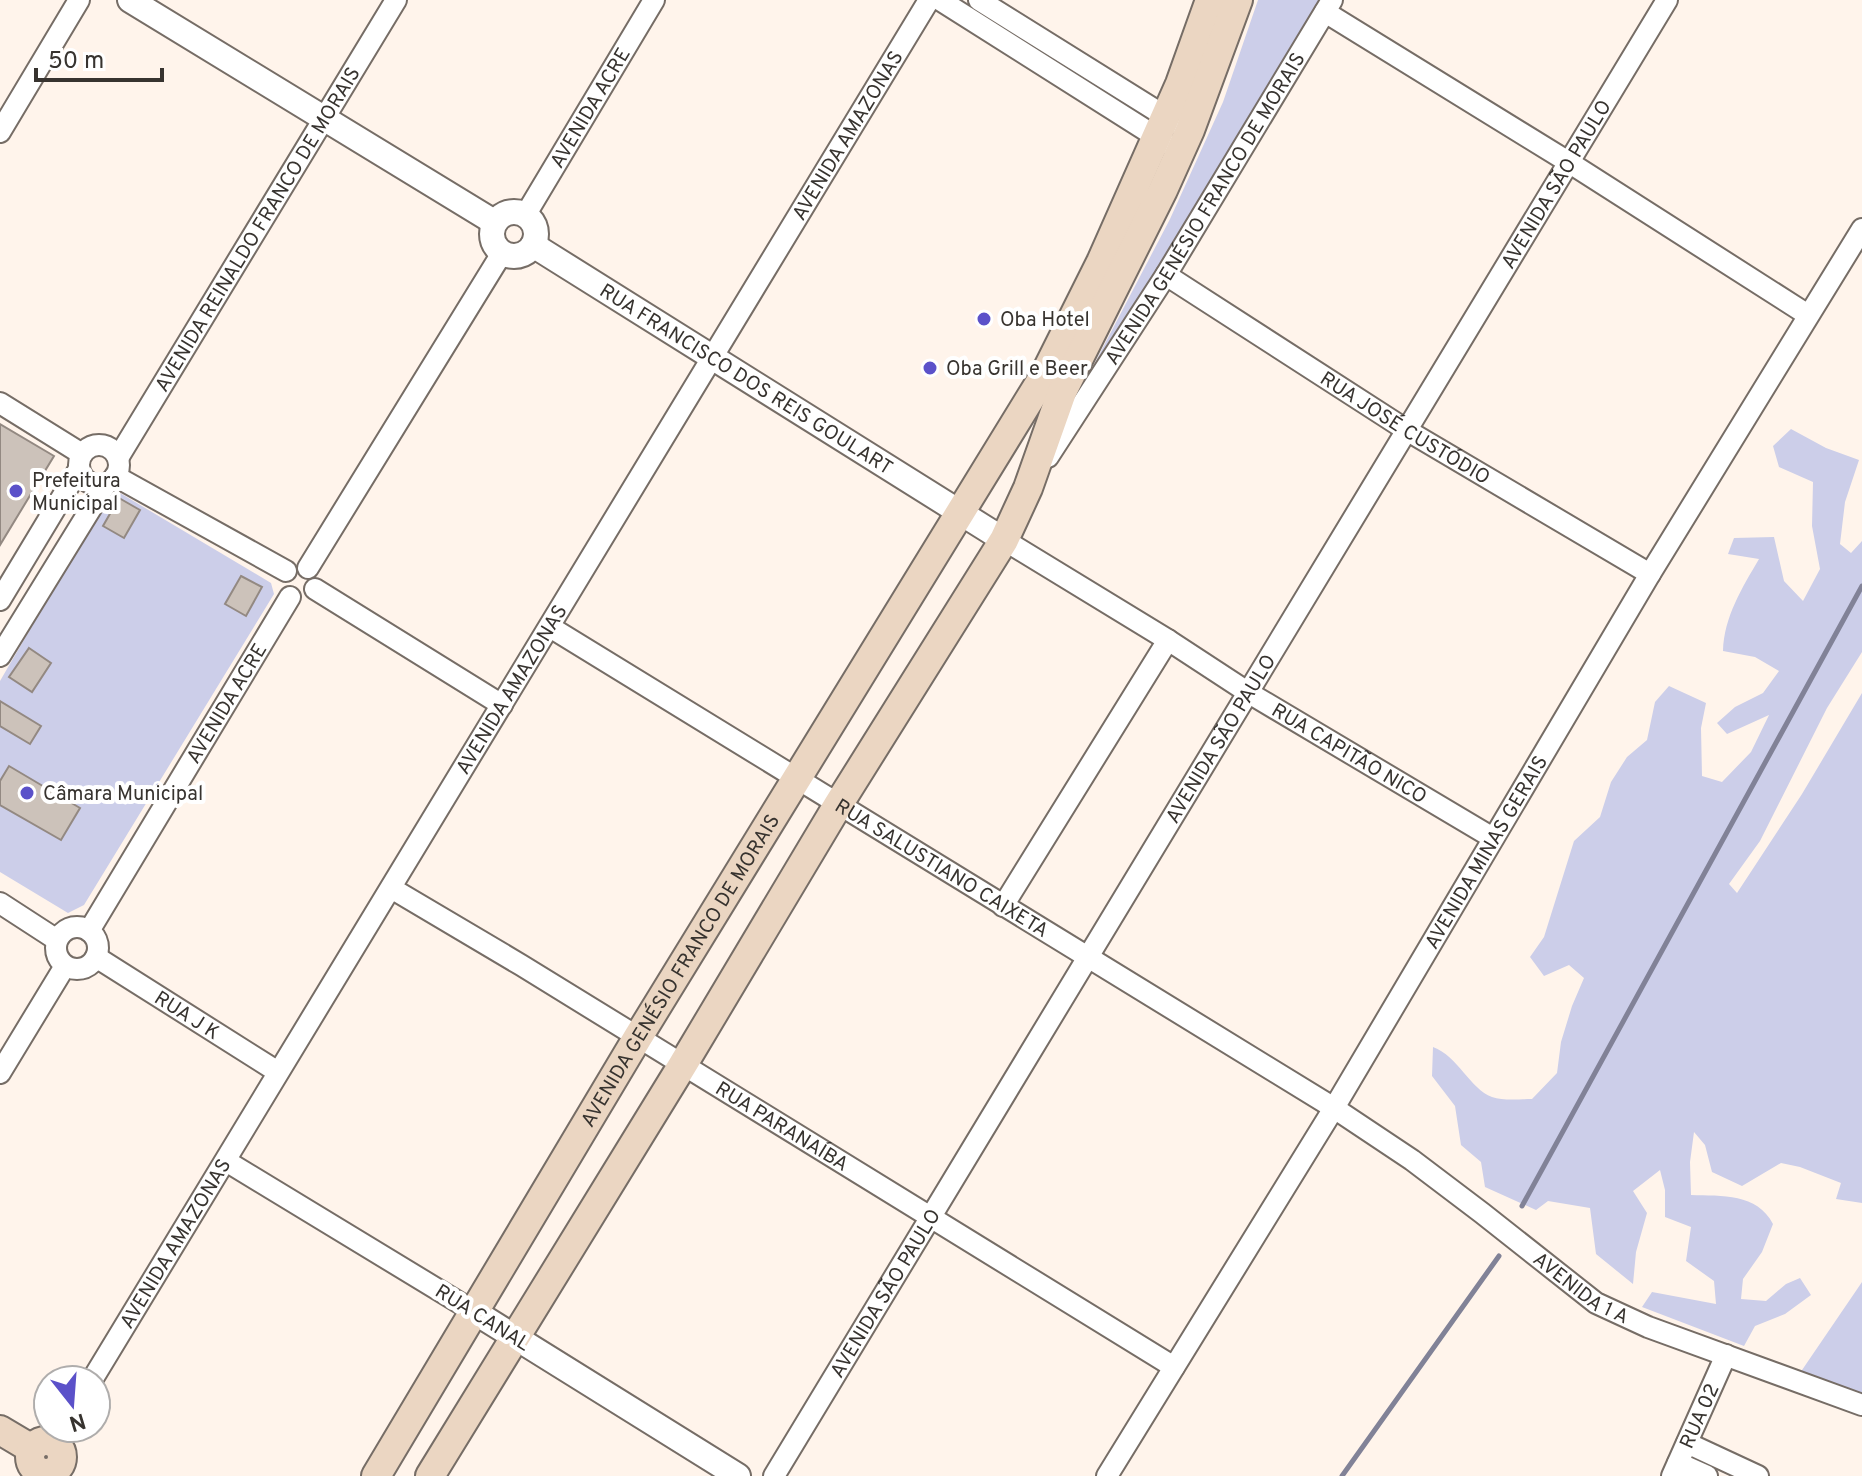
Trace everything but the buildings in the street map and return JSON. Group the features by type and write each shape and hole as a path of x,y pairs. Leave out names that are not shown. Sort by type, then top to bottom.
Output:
{"main road":[{"name":"AVENIDA GENÉSIO FRANCO DE MORAIS","path":"376,1476 638,1037 798,781 1050,364 1091,286 1160,127 1210,0"},
{"path":"1028,488 1062,392 1185,141 1238,0"},
{"name":"AVENIDA GENÉSIO FRANCO DE MORAIS","path":"430,1476 838,805 1004,540 1028,488"},
{"path":"0,1430 51,1458"}],"street":[{"path":"0,132 79,0"},
{"path":"130,0 494,222"},
{"name":"AVENIDA REINALDO FRANCO DE MORAIS","path":"0,656 396,0"},
{"name":"AVENIDA ACRE","path":"526,214 654,0"},
{"name":"AVENIDA AMAZONAS","path":"102,1364 929,0"},
{"path":"940,0 1185,141"},
{"path":"979,0 1160,127"},
{"name":"AVENIDA SÃO PAULO","path":"774,1476 1667,0"},
{"path":"1328,6 1808,315"},
{"name":"AVENIDA GENÉSIO FRANCO DE MORAIS","path":"1028,488 1166,275 1328,6"},
{"path":"508,212 526,214 536,228 533,245 522,255 502,253 493,242 491,229 494,222 508,212"},
{"name":"AVENIDA MINAS GERAIS","path":"1107,1476 1334,1108 1650,574 1862,229"},
{"name":"RUA FRANCISCO DOS REIS GOULART","path":"533,245 960,512"},
{"path":"308,568 502,253"},
{"name":"RUA JOSÉ CUSTÓDIO","path":"1166,275 1408,431 1650,574"},
{"path":"0,403 80,462 89,483 113,473"},
{"path":"0,600 89,448 98,445 110,448 113,473"},
{"path":"113,473 286,571"},
{"path":"960,512 1004,540"},
{"name":"RUA CAPITÃO NICO","path":"1004,540 1249,693 1493,838"},
{"path":"296,566 308,568 315,577 315,589 307,598 290,597 282,588 286,571 296,566"},
{"path":"315,589 502,705"},
{"name":"AVENIDA ACRE","path":"89,931 290,597"},
{"name":"RUA SALUSTIANO CAIXETA","path":"550,627 1334,1108"},
{"path":"1003,906 1168,640"},
{"name":"RUA PARANAÍBA","path":"391,888 1174,1367"},
{"path":"0,903 57,940"},
{"path":"75,927 89,931 97,942 96,957 92,963 79,970 65,966 56,954 57,940 61,934 75,927"},
{"name":"RUA J K","path":"96,957 278,1072"},
{"path":"0,1072 65,966"},
{"name":"AVENIDA 1 A","path":"1334,1108 1435,1178 1596,1303 1628,1319 1862,1405"},
{"name":"RUA CANAL","path":"226,1161 738,1476"},
{"name":"RUA 02","path":"1675,1469 1726,1355"},
{"path":"1687,1443 1758,1476"},
{"path":"1675,1469 1707,1476"}],"shaded area":[{"path":"1258,0 1320,0 1092,378 1088,376 1170,219 1223,102"},
{"path":"1791,429 1826,448 1859,460 1845,502 1840,544 1851,553 1862,541 1862,652 1827,708 1760,841 1729,884 1737,893 1802,794 1862,693 1862,1203 1836,1199 1841,1183 1781,1163 1742,1186 1712,1172 1705,1145 1694,1132 1690,1162 1691,1195 1726,1196 1748,1201 1766,1214 1773,1224 1762,1252 1743,1279 1741,1299 1766,1301 1786,1284 1800,1278 1811,1295 1785,1314 1755,1326 1744,1346 1642,1307 1652,1292 1716,1304 1714,1281 1686,1261 1691,1227 1665,1217 1665,1190 1660,1170 1633,1191 1647,1213 1636,1252 1633,1284 1596,1254 1590,1208 1548,1201 1536,1210 1485,1187 1481,1162 1461,1145 1455,1106 1432,1076 1433,1047 1450,1057 1484,1093 1501,1099 1532,1099 1557,1073 1561,1042 1584,978 1569,965 1544,976 1530,957 1544,937 1574,841 1600,817 1611,782 1627,757 1647,740 1655,702 1669,686 1706,703 1701,728 1702,776 1722,782 1751,752 1769,715 1727,734 1717,723 1735,707 1763,693 1779,671 1755,657 1723,651 1730,615 1759,559 1728,554 1734,538 1774,537 1784,581 1803,601 1820,569 1812,526 1813,482 1779,467 1773,446"},
{"path":"120,493 271,583 274,594 84,905 68,913 0,872 0,681 107,497"},
{"path":"1862,1282 1862,1395 1800,1373"}],"waterway":[{"path":"1522,1206 1862,586"},
{"path":"1342,1476 1499,1256"}],"place":[{"name":"Oba Hotel","path":"984,319"},
{"name":"Oba Grill e Beer","path":"930,368"},
{"name":"Prefeitura Municipal","path":"16,491"},
{"name":"Câmara Municipal","path":"27,793"}]}
